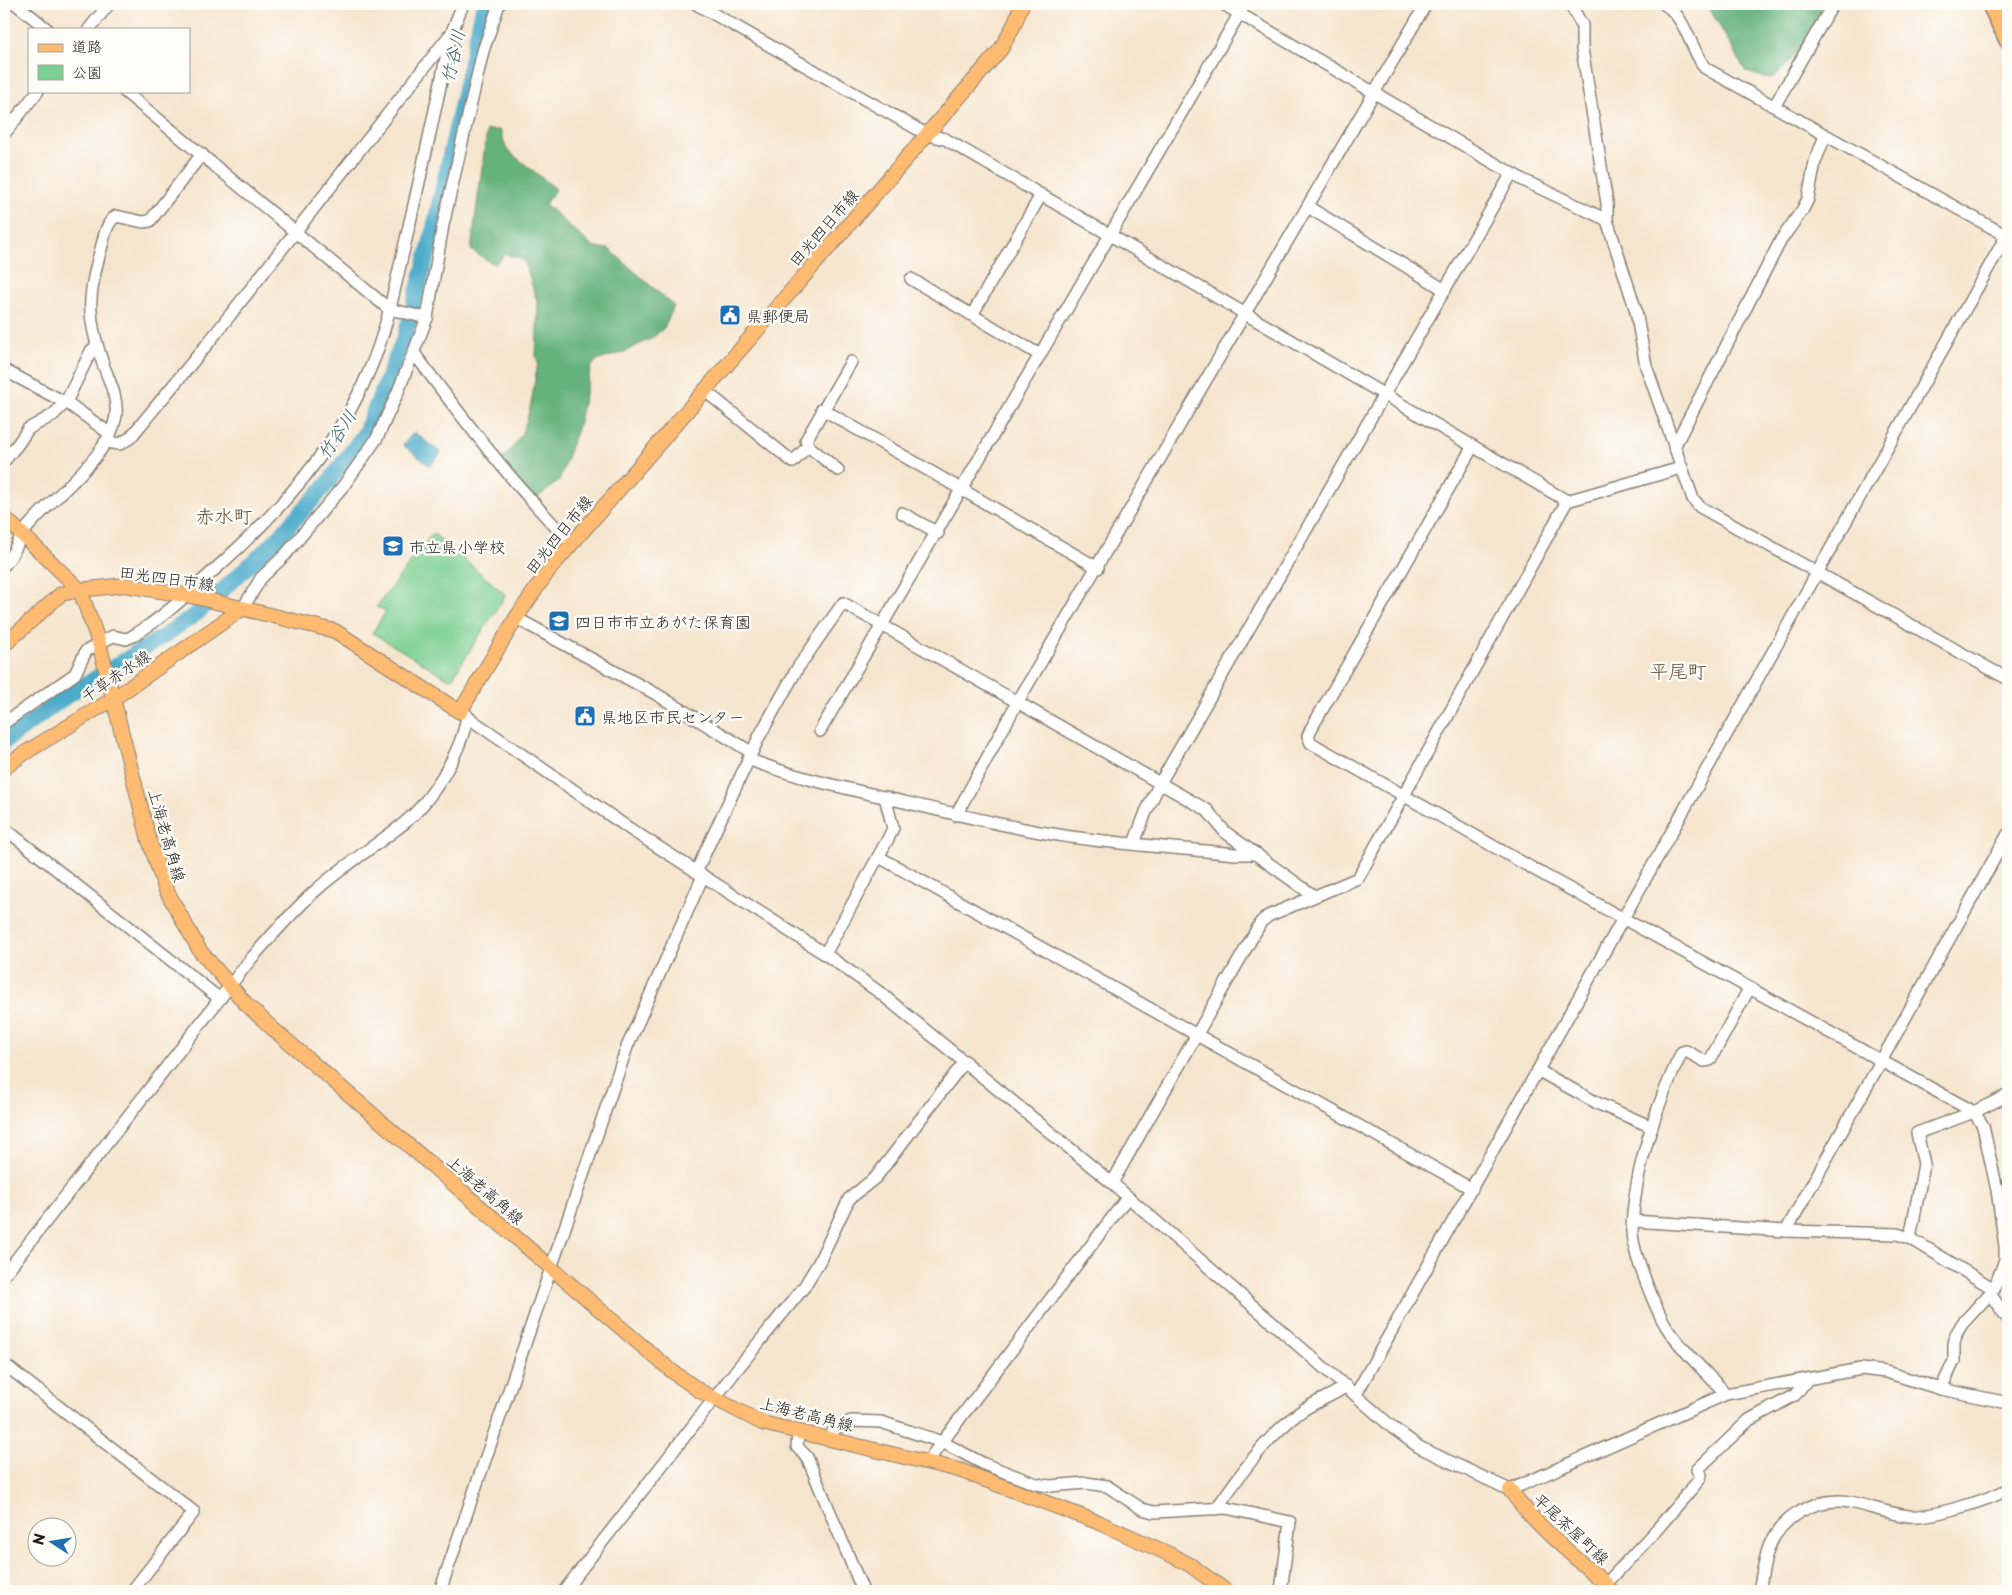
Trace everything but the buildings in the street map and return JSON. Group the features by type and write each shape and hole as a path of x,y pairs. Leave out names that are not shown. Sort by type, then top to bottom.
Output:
{"highway":[{"path":"1990,4 2008,41"}],"main road":[{"name":"田光四日市線","path":"5,642 61,594 125,585 191,596 335,631 464,713 516,618 548,570 1001,50 1014,26 1022,4"},
{"name":"上海老高角線","path":"4,517 80,590 99,645 149,840 165,888 195,944 230,987 273,1029 673,1372 714,1399 762,1423 958,1470 1026,1494 1100,1523 1190,1565 1226,1591"},
{"name":"千草赤水線","path":"4,768 239,607"},
{"name":"平尾茶屋町線","path":"1510,1490 1523,1508 1553,1539 1608,1587"}],"street":[{"path":"16,4 46,28"},
{"path":"90,28 109,4"},
{"path":"4,723 76,674 86,651 113,636 126,639 131,637 151,626 191,596 286,501 328,444 350,410 370,368 389,309 451,34 463,4"},
{"path":"239,607 261,578 285,555 344,485 377,438 414,353 424,317 483,51 499,4"},
{"path":"696,4 928,135 944,139 1567,501"},
{"path":"1222,4 1242,9 1375,93 1512,173 1607,220"},
{"path":"956,815 1017,703 1247,314 1426,4"},
{"path":"1570,4 1582,25 1582,49 1607,203 1607,220 1636,310 1646,366 1653,392 1690,493 1700,507 2008,678"},
{"path":"1356,1394 1625,919 2008,234 1705,68 1695,55 1682,22 1675,12 1664,4"},
{"path":"1774,105 1833,4"},
{"path":"820,731 938,533 1242,9"},
{"path":"4,370 66,402 107,438 120,444 130,438 297,232 451,34"},
{"path":"4,134 37,92"},
{"path":"125,92 389,309 424,317"},
{"path":"1674,447 1781,240 1808,199 1815,162 1826,136"},
{"path":"4,565 9,560 23,534 60,496 107,438 115,419 116,404 97,346 90,314 90,289 105,233 112,219 116,216 143,222 150,221 202,154"},
{"path":"1134,844 1146,812 1160,783 1512,173"},
{"path":"972,315 1041,195"},
{"path":"1308,207 1445,290"},
{"path":"910,279 1040,355"},
{"path":"4,461 28,429 53,415 66,402 91,351 97,346"},
{"path":"414,353 477,438 534,506 571,543"},
{"path":"838,470 808,446 806,440 822,409 851,362"},
{"path":"704,390 794,462 808,446"},
{"path":"822,409 1098,568"},
{"path":"1473,446 1308,736 1311,743 1880,1062 1974,1112 1983,1126 1997,1190 2005,1246 2005,1260 1992,1292 1962,1324 1956,1334 1954,1361 1941,1389"},
{"path":"1112,1183 1262,922 1268,916 1358,878 1567,501 1681,468"},
{"path":"902,513 938,533"},
{"path":"440,1591 627,1047 750,755 797,669 842,603 884,625 1017,703 1207,810 1225,832 1314,896"},
{"path":"516,618 656,694 777,771 823,784 956,815 1047,833 1134,844 1257,854"},
{"path":"464,713 622,823 825,954 879,992 966,1061 1112,1183 1393,1428 1419,1447 1510,1490 1726,1394 1806,1381 1861,1369 1886,1372 1941,1389 2008,1403"},
{"path":"4,1275 220,999 277,930 316,890 411,816 452,762 466,727 464,713"},
{"path":"825,954 893,828 885,797"},
{"path":"4,828 220,999"},
{"path":"1786,1231 2008,834"},
{"path":"879,857 1472,1189"},
{"path":"1726,1394 1667,1328 1647,1283 1633,1240 1633,1221 1641,1166 1652,1127 1668,1081 1682,1052 1686,1051 1704,1060 1710,1060 1749,989"},
{"path":"564,1591 804,1287 819,1262 849,1199 876,1177 966,1061"},
{"path":"1539,1071 1599,1104 1652,1127"},
{"path":"1910,1238 1924,1164 1917,1133 1974,1112 2008,1095"},
{"path":"927,1462 1128,1198"},
{"path":"1633,1221 1786,1231 1883,1232 1910,1238 1992,1292 2008,1319"},
{"path":"4,1364 194,1512 132,1591"},
{"path":"1608,1587 1699,1480 1700,1475 1697,1470 1749,1420 1795,1395 1806,1381"},
{"path":"1216,1510 1239,1477 1274,1435 1300,1411 1346,1386"},
{"path":"828,1438 836,1428 851,1421 868,1421 904,1428 942,1442 984,1464 1036,1484 1050,1486 1086,1483 1107,1486 1142,1509 1154,1512 1226,1508 1290,1522 1281,1591"},
{"path":"798,1432 797,1447 807,1457 863,1591"},
{"path":"1759,1591 1769,1547 1777,1533 1800,1511 1814,1505 1847,1502 1910,1516 1952,1508 2008,1489"}],"green space":[{"path":"1707,4 1822,4 1802,46 1787,64 1770,79 1746,72"},
{"path":"487,130 500,130 507,150 556,189 545,204 593,247 609,249 674,306 664,328 652,338 624,352 596,361 591,367 578,426 559,481 533,501 501,458 518,439 528,415 538,363 536,356 538,304 525,263 520,258 505,254 495,265 471,250"},
{"path":"433,533 506,595 451,680 372,633 386,611 376,607"}],"water":[{"path":"414,432 441,453 430,466 403,445"}],"waterway":[{"name":"竹谷川","path":"4,742 68,695 167,634 200,611 275,541 328,483 365,433 405,336 430,245 484,4"}],"place":[{"name":"県郵便局","path":"730,315"},
{"name":"市立県小学校","path":"393,546"},
{"name":"四日市市立あがた保育園","path":"559,621"},
{"name":"県地区市民センター","path":"585,716"}],"district":[{"name":"赤水町","path":"224,515"},
{"name":"平尾町","path":"1678,670"}]}
